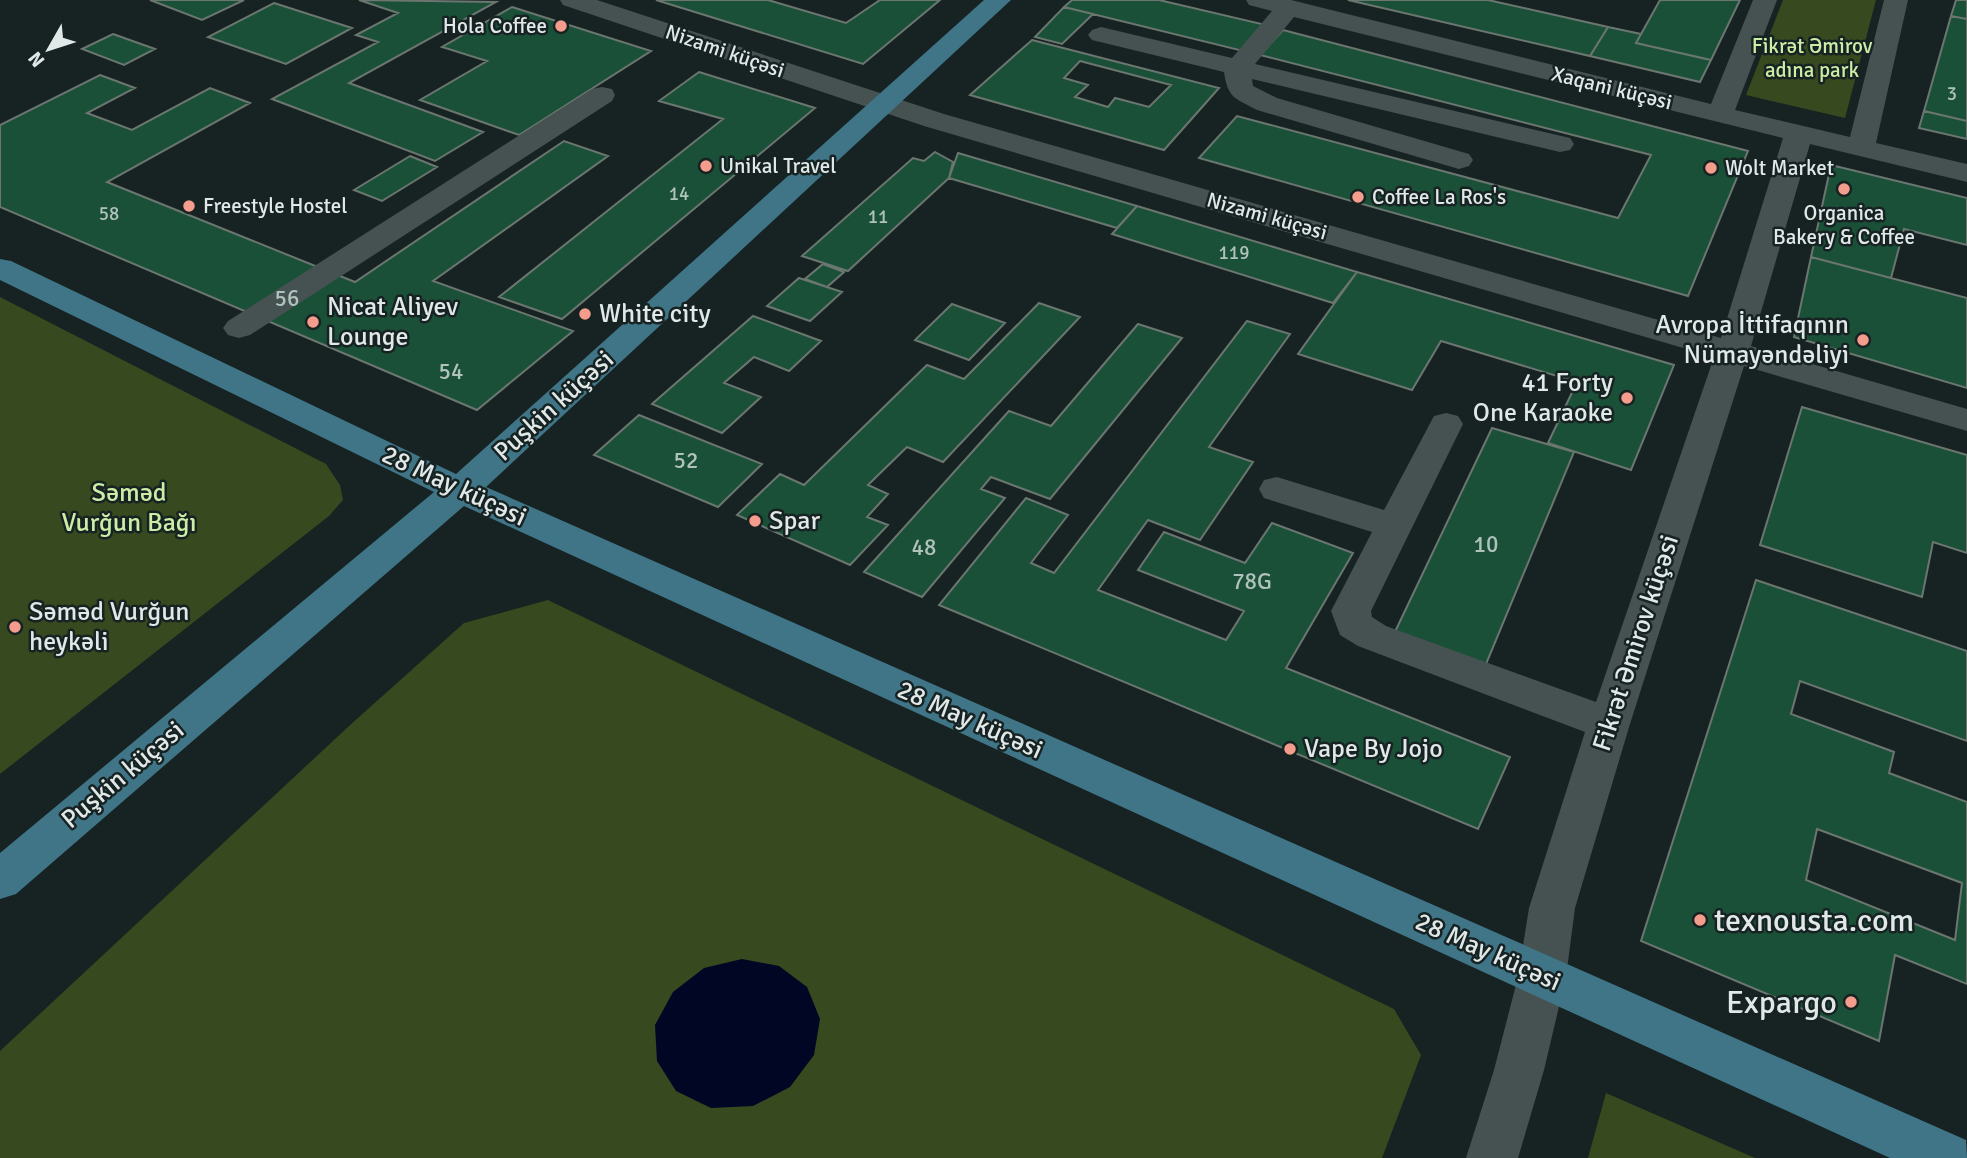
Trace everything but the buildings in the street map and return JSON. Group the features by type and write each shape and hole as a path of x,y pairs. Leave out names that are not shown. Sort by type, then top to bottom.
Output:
{"main road":[{"name":"Puşkin küçəsi","path":"0,880 460,490 999,0"},
{"name":"28 May küçəsi","path":"0,268 460,490 1947,1158"}],"street":[{"name":"Nizami küçəsi","path":"572,0 934,120 1967,420"},
{"name":"Xaqani küçəsi","path":"1258,0 1720,115 1967,173"},
{"path":"1720,115 1765,0"},
{"path":"1861,148 1896,0"},
{"path":"1289,7 1237,69 1240,90 1267,104 1459,160"},
{"path":"1101,35 1560,144"},
{"path":"239,328 602,95"},
{"name":"Fikrət Əmirov küçəsi","path":"1492,1158 1520,1070 1542,977 1552,908 1609,724 1741,326 1799,133"},
{"path":"1446,424 1351,611 1354,625 1372,636 1609,724"},
{"path":"1277,489 1395,526"}],"green space":[{"name":"Fikrət Əmirov adına park","path":"1783,0 1876,0 1845,118 1746,95"},
{"name":"Səməd Vurğun Bağı","path":"0,297 326,464 340,485 343,500 329,516 0,774"},
{"path":"548,600 1394,1009 1421,1055 1382,1158 0,1158 0,1051 349,726 464,623"},
{"path":"1606,1093 1755,1158 1588,1158"}],"water":[{"path":"742,959 779,966 807,987 820,1019 814,1055 790,1087 753,1106 711,1108 676,1091 657,1061 655,1025 673,992 704,968"}],"place":[{"name":"Hola Coffee","path":"561,26"},
{"name":"Unikal Travel","path":"706,166"},
{"name":"Wolt Market","path":"1711,168"},
{"name":"Organica Bakery & Coffee","path":"1844,189"},
{"name":"Coffee La Ros's","path":"1358,197"},
{"name":"Freestyle Hostel","path":"189,206"},
{"name":"White city","path":"585,314"},
{"name":"Nicat Aliyev Lounge","path":"313,322"},
{"name":"Avropa İttifaqının Nümayəndəliyi","path":"1863,340"},
{"name":"41 Forty One Karaoke","path":"1627,398"},
{"name":"Spar","path":"755,521"},
{"name":"Səməd Vurğun heykəli","path":"15,627"},
{"name":"Vape By Jojo","path":"1290,749"},
{"name":"texnousta.com","path":"1700,920"},
{"name":"Expargo","path":"1851,1002"}]}
